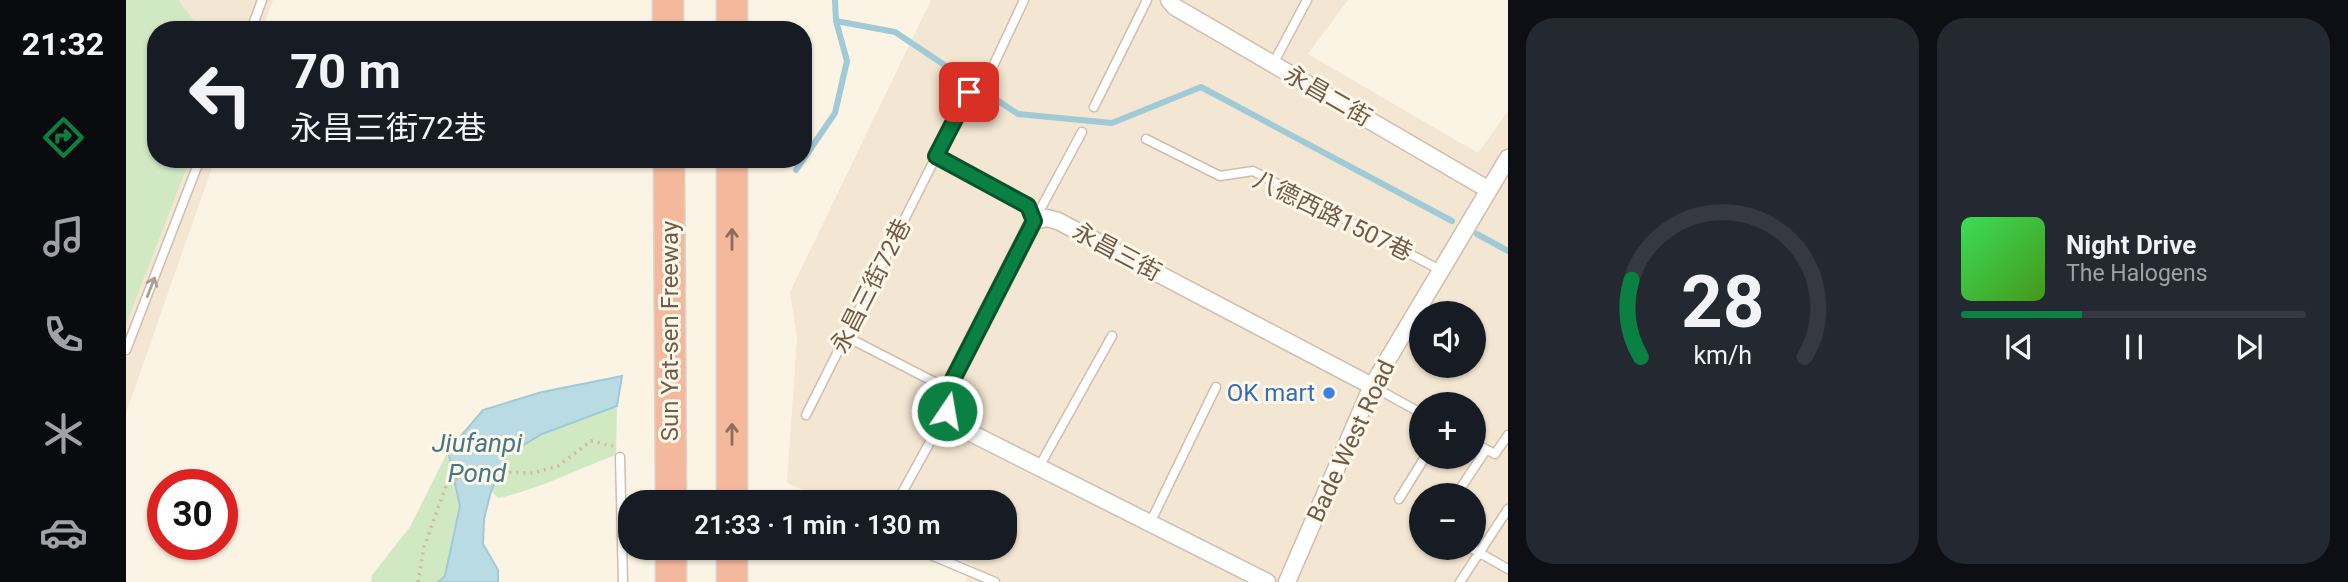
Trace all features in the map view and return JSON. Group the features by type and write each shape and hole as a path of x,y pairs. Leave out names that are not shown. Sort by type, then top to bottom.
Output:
{"highway":[{"path":"668,0 668,21"},
{"path":"732,0 732,21"},
{"name":"Sun Yat-sen Freeway","path":"669,168 671,490"},
{"path":"732,170 732,490"},
{"path":"671,560 671,582"},
{"path":"732,560 732,582"}],"street":[{"name":"永昌二街","path":"1169,0 1175,7 1489,190"},
{"name":"Bade West Road","path":"1287,582 1372,386 1508,159"},
{"name":"永昌三街","path":"1034,221 1046,218 1058,221 1372,386"},
{"path":"1034,221 948,389 947,411 963,429 1267,582"}],"lane":[{"path":"254,21 262,0"},
{"path":"988,77 1024,0"},
{"path":"1094,107 1147,0"},
{"path":"1273,64 1307,0"},
{"name":"永昌三街72巷","path":"806,415 969,92"},
{"path":"1034,221 1082,132"},
{"name":"八德西路1507巷","path":"1146,139 1220,176 1254,171 1442,271"},
{"path":"936,156 1028,206 1034,221"},
{"path":"126,350 197,168"},
{"path":"845,336 948,389"},
{"path":"1040,467 1112,336"},
{"path":"1372,386 1409,406"},
{"path":"1150,523 1216,387"},
{"path":"904,490 947,411"},
{"path":"1486,450 1495,454 1508,435"},
{"path":"620,457 623,582"},
{"path":"1399,499 1418,469"},
{"path":"1486,537 1508,509"},
{"path":"1486,556 1508,569"},
{"path":"943,560 995,582"},
{"path":"1460,582 1471,560"}],"path":[{"path":"418,582 433,516 446,486 470,471 507,475 533,473 558,466 591,442 614,446 620,457"}],"shaded area":[{"path":"126,0 273,0 265,21 147,21 147,168 212,168 126,413"},
{"path":"931,0 1348,0 1308,54 1478,153 1508,111 1508,582 965,582 973,565 961,560 1017,560 1017,490 803,490 787,483 797,338 790,292"}],"green space":[{"path":"126,0 178,0 194,21 147,21 147,168 187,168 126,324"},
{"path":"617,406 616,455 543,485 513,494 498,498 491,491 507,455 542,434"},
{"path":"448,451 460,506 445,576 438,582 371,582 372,575 410,527"}],"water":[{"name":"Jiufanpi Pond","path":"622,376 617,406 542,434 507,455 491,491 484,519 483,544 498,570 498,582 438,582 445,576 460,506 448,451 483,410 542,392"}],"waterway":[{"path":"812,147 835,113 847,61 836,21 835,0"},
{"path":"836,21 895,32 1018,114 1112,123 1201,87 1452,221"},
{"path":"1477,234 1508,251"}],"place":[{"name":"OK mart","path":"1329,393"}],"route":[{"path":"947,411 948,389 1034,221 1028,206 936,156 969,92"}]}
